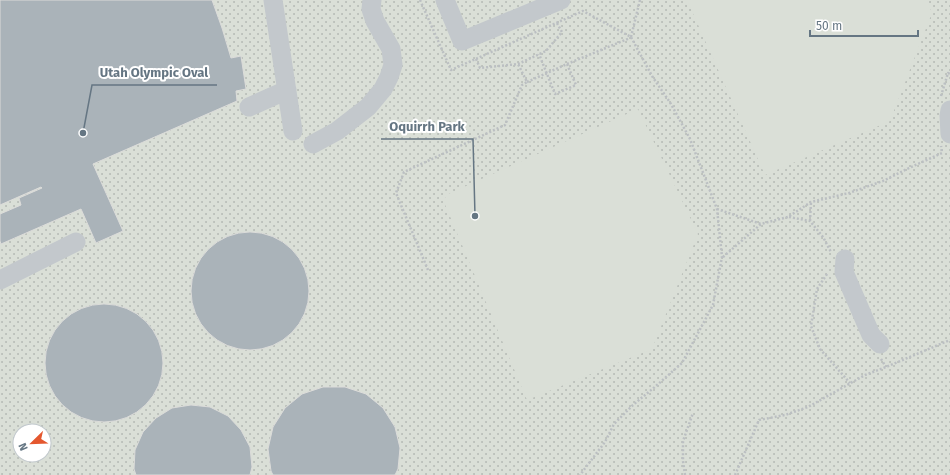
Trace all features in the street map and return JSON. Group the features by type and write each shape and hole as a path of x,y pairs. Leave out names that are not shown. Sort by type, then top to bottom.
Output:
{"lane":[{"path":"273,0 293,131"},
{"path":"313,144 337,131 368,107 383,89 389,77 393,65 391,49 374,21 370,9 372,0"},
{"path":"445,0 462,41 561,0"},
{"path":"249,107 287,90"},
{"path":"945,106 949,116 945,139"},
{"path":"0,280 76,242"},
{"path":"838,257 871,335 880,344"}],"path":[{"path":"631,37 640,0"},
{"path":"580,475 605,442 614,424 633,405 682,363 713,305 722,257 717,209 690,139 671,104 652,76 631,37 583,12"},
{"path":"476,59 480,68 518,64 546,51 562,32 557,23"},
{"path":"428,270 396,193 404,172 505,125 522,85 527,82 631,37"},
{"path":"539,54 555,94 576,85 567,64"},
{"path":"518,64 527,82"},
{"path":"945,106 948,73 950,74"},
{"path":"722,257 761,224 788,216 811,202 849,193 883,181 942,153 945,139"},
{"path":"810,221 811,202"},
{"path":"717,209 761,224"},
{"path":"788,216 810,221 838,257"},
{"path":"830,271 817,289 811,326 820,349 850,383"},
{"path":"735,475 759,420 785,415 808,407 865,375 950,340"},
{"path":"685,475 683,441 693,413"}],"shaded area":[{"path":"0,0 950,0 950,475 0,475"},
{"path":"687,0 927,0 932,13 890,121 765,175"},
{"path":"638,109 698,234 652,349 527,400 444,202 446,195"}],"building":[{"path":"0,0 212,0 231,58 241,56 246,89 236,91 237,101 93,164 123,231 96,243 81,209 1,244 0,214 21,205 19,198 42,188 41,187 0,205"},
{"path":"250,232 261,233 272,237 283,242 292,249 299,258 304,269 308,280 308,302 304,313 299,324 292,333 283,340 272,345 261,349 250,350 239,349 228,345 217,340 208,333 201,324 196,313 192,302 191,291 192,280 196,269 201,258 208,249 217,242 228,237 239,233"},
{"path":"104,304 115,305 126,309 137,314 146,321 153,330 158,341 162,352 162,374 158,385 153,396 146,405 137,412 126,417 115,421 104,422 93,421 82,417 71,412 62,405 55,396 50,385 46,374 45,363 46,352 50,341 55,330 62,321 71,314 82,309 93,305"},
{"path":"323,387 345,387 366,394 383,408 395,427 400,448 398,469 395,475 273,475 271,471 268,449 273,427 285,408 302,394"},
{"path":"191,405 210,407 228,416 241,430 250,447 252,467 250,475 136,475 134,469 135,450 143,432 156,418 172,408"}],"place":[{"name":"Utah Olympic Oval","path":"83,133"},
{"name":"Oquirrh Park","path":"475,216"}]}
